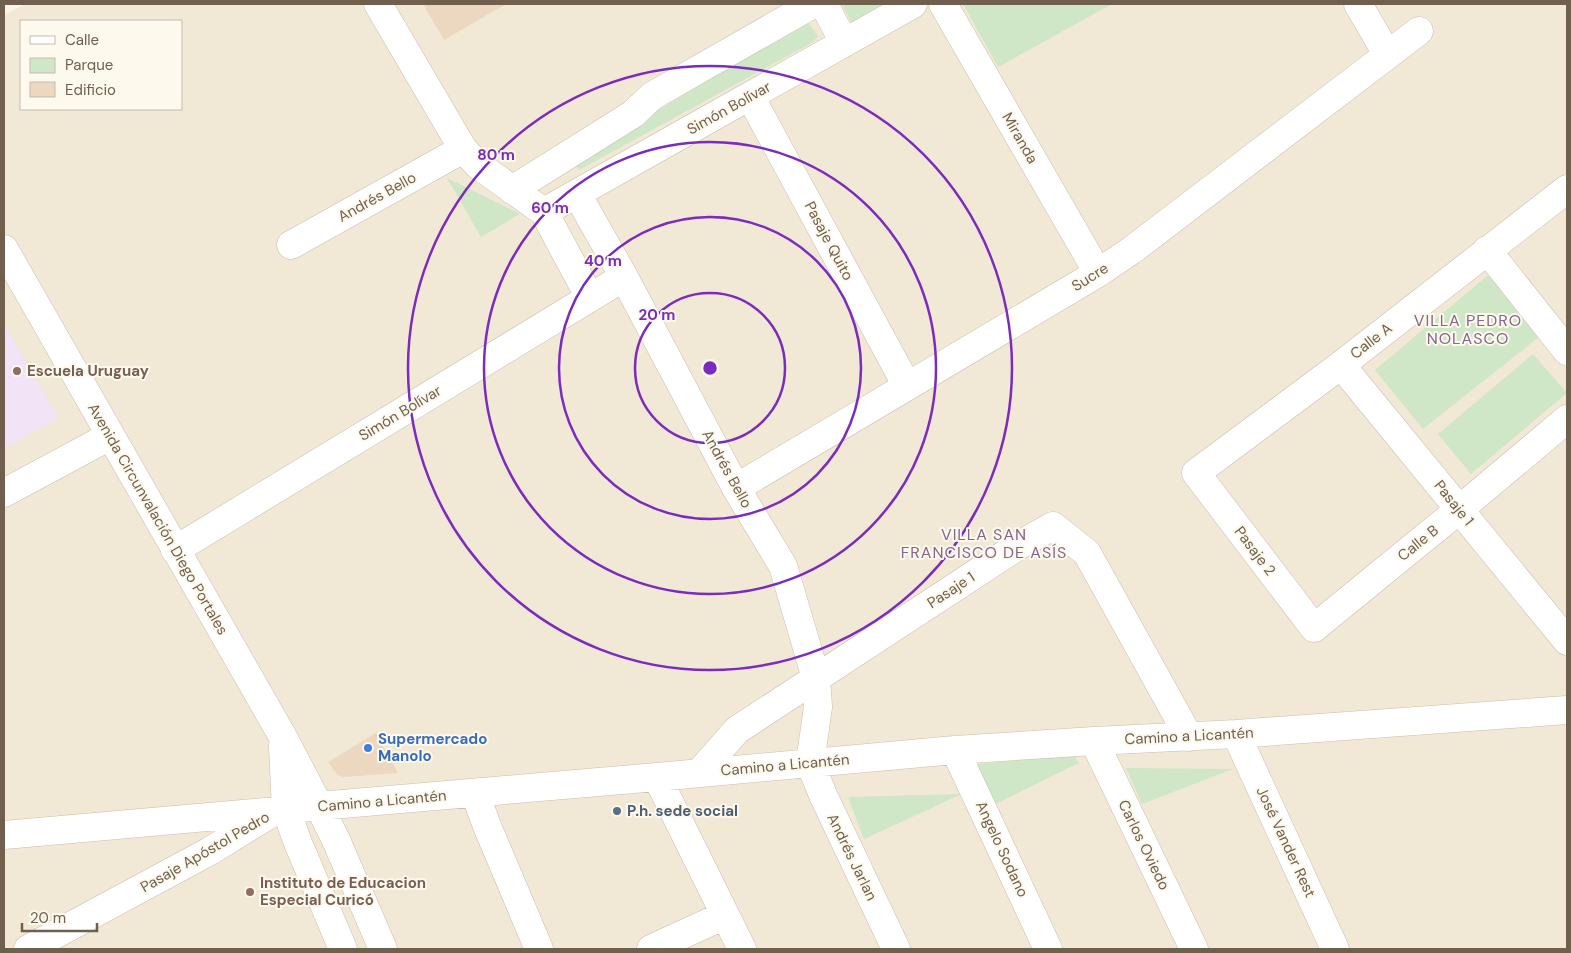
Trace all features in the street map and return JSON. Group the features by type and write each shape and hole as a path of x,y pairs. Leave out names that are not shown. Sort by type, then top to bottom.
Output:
{"street":[{"path":"378,4 463,149 478,165 544,212 590,298"},
{"path":"512,190 633,114 652,96 813,4"},
{"path":"824,4 844,43"},
{"name":"Simón Bolívar","path":"544,212 913,4"},
{"name":"Miranda","path":"944,4 1098,273"},
{"path":"1358,4 1388,54"},
{"name":"Sucre","path":"736,488 1098,273 1132,250 1419,30"},
{"name":"Pasaje Quito","path":"750,96 907,386"},
{"name":"Andrés Bello","path":"291,246 463,149"},
{"name":"Calle A","path":"1196,474 1341,365 1567,189"},
{"name":"Andrés Bello","path":"577,194 624,277 736,488 783,566 816,678 818,707 810,763"},
{"name":"Avenida Circunvalación Diego Portales","path":"4,249 282,737 319,806 383,949"},
{"path":"1487,250 1567,351"},
{"name":"Simón Bolívar","path":"175,550 624,277"},
{"name":"Pasaje 1","path":"1341,365 1567,641"},
{"name":"Calle B","path":"1314,628 1567,419"},
{"path":"4,493 110,436"},
{"name":"Pasaje 2","path":"1196,474 1314,628"},
{"name":"Pasaje 1","path":"699,773 737,730 1022,544 1053,526 1087,553 1189,737"},
{"name":"Camino a Licantén","path":"4,835 955,750 1236,734 1567,710"},
{"name":"José Vander Rest","path":"1236,734 1336,949"},
{"name":"Avenida Circunvalación Diego Portales","path":"282,737 281,810 298,843 343,949"},
{"name":"Carlos Oviedo","path":"1094,741 1194,949"},
{"name":"Angelo Sodano","path":"955,750 1048,949"},
{"name":"Andrés Jarlan","path":"810,763 823,795 896,949"},
{"path":"657,778 742,949"},
{"path":"475,793 539,949"},
{"name":"Pasaje Apóstol Pedro","path":"28,949 210,851 281,810"},
{"path":"652,949 725,915"}],"shaded area":[{"path":"25,4 1567,4 1567,949 4,949 4,15"},
{"name":"Escuela Uruguay","path":"4,324 59,418 4,448"}],"green space":[{"path":"842,4 894,4 853,26"},
{"path":"963,4 1112,4 998,67"},
{"path":"808,22 818,36 813,42 579,170 573,161 802,24"},
{"path":"447,178 520,214 481,237"},
{"path":"1499,266 1549,329 1423,429 1375,370"},
{"path":"1533,354 1567,393 1471,474 1438,434"},
{"path":"1074,755 1079,763 981,811 956,766"},
{"path":"1126,768 1233,769 1142,804"},
{"path":"962,794 864,839 848,797"}],"building":[{"path":"423,4 506,4 444,40"},
{"name":"Supermercado Manolo","path":"376,733 398,773 343,777 337,774 328,762"}],"place":[{"name":"Escuela Uruguay","path":"17,371"},
{"name":"Supermercado Manolo","path":"368,748"},
{"name":"P.h. sede social","path":"617,811"},
{"name":"Instituto de Educacion Especial Curicó","path":"250,892"}],"district":[{"name":"VILLA PEDRO NOLASCO","path":"1468,329"},
{"name":"VILLA SAN FRANCISCO DE ASÍS","path":"984,543"}]}
